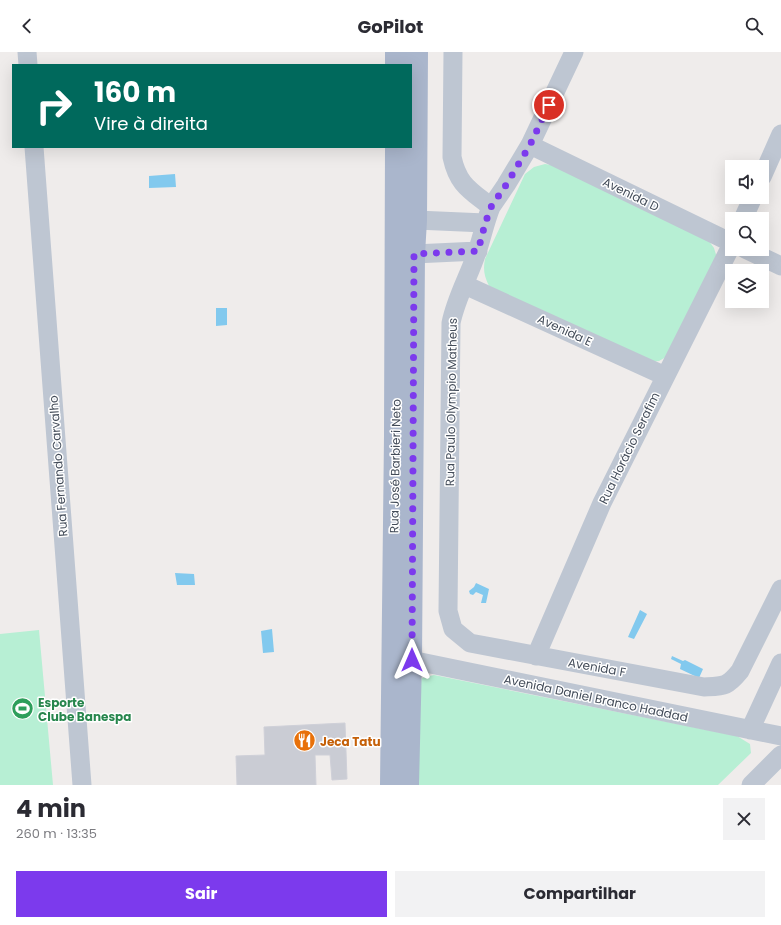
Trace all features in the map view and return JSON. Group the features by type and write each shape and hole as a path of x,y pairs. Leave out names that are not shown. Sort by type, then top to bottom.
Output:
{"main road":[{"path":"396,52 396,64"},
{"name":"Rua José Barbieri Neto","path":"408,785 412,660 414,254 416,220 417,52"},
{"name":"Rua José Barbieri Neto","path":"392,785 396,148"}],"street":[{"path":"27,52 28,64"},
{"path":"453,52 452,157 455,171 462,183 488,215"},
{"name":"Rua Paulo Olympio Matheus","path":"453,629 448,611 451,323 454,310 478,251 488,215 530,145 574,52"},
{"path":"769,161 781,134"},
{"name":"Avenida D","path":"530,145 725,240"},
{"name":"Rua Fernando Carvalho","path":"34,148 82,785"},
{"path":"416,220 488,215"},
{"path":"414,254 478,251"},
{"name":"Rua Horácio Serafim","path":"536,656 602,504 725,256"},
{"path":"760,256 781,266"},
{"name":"Avenida E","path":"464,285 665,376"},
{"name":"Avenida F","path":"453,629 470,643 704,687 722,686 732,681 740,672 781,589"},
{"name":"Avenida Daniel Branco Haddad","path":"412,660 781,736"},
{"path":"750,730 781,663"},
{"path":"751,785 781,755"}],"green space":[{"path":"545,164 562,167 706,237 714,248 717,258 668,356 659,361 650,362 489,286 484,272 485,259 525,174 534,167"},
{"name":"Esporte Clube Banespa","path":"39,630 53,785 0,785 0,634"},
{"path":"434,675 737,736 750,744 751,753 718,785 416,785 418,690 422,678"}],"water":[{"path":"175,174 176,187 149,188 149,176"},
{"path":"216,308 227,308 227,325 216,326"},
{"path":"175,573 194,574 195,585 177,585"},
{"path":"476,583 489,589 486,603 481,603 483,595 476,592 473,595 470,594 469,591"},
{"path":"640,610 647,614 634,639 628,637"},
{"path":"272,629 274,652 263,653 261,631"},
{"path":"672,656 683,661 685,660 703,669 699,678 680,669 681,664 671,659"}],"building":[{"name":"Jeca Tatu","path":"345,723 347,779 332,780 330,755 315,755 316,785 237,785 236,756 265,755 264,727"}],"place":[{"name":"Esporte Clube Banespa","path":"23,709"},
{"name":"Jeca Tatu","path":"305,741"}],"route":[{"path":"412,660 414,254 478,251 491,207 530,145 549,105"}]}
